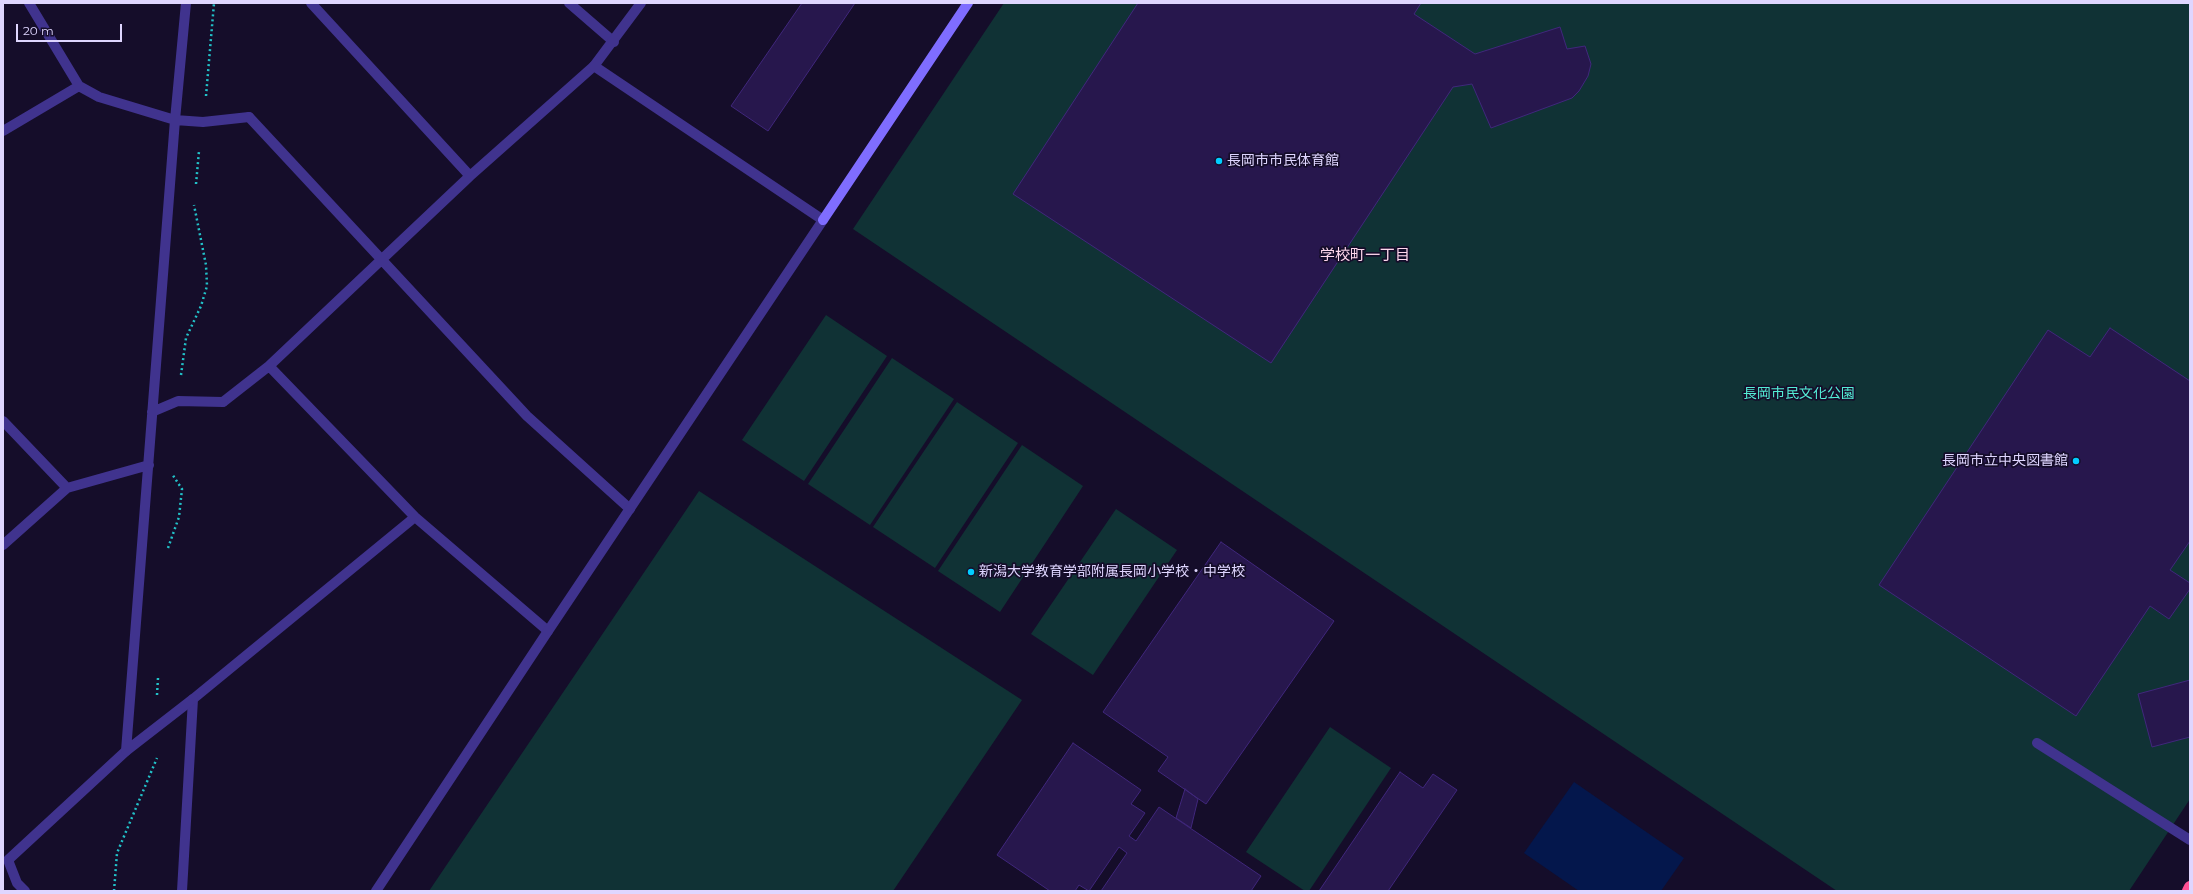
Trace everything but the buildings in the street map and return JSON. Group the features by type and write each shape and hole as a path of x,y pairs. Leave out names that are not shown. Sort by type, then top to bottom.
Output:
{"highway":[{"path":"2188,891 2190,887"}],"street":[{"path":"29,3 79,86 99,97 175,120 203,122 249,117 380,260 527,416 630,509"},
{"path":"126,751 175,120 186,3"},
{"path":"311,3 470,176"},
{"path":"569,3 614,42"},
{"path":"152,412 178,401 223,402 269,366 470,176 594,66 614,42 641,3"},
{"path":"376,891 968,3"},
{"path":"594,66 823,220"},
{"path":"3,131 79,86"},
{"path":"269,366 415,516 548,631"},
{"path":"3,421 67,488"},
{"path":"3,545 67,488 149,465"},
{"path":"25,891 17,883 8,860 126,751 193,699 415,516"},
{"path":"182,891 193,699"},
{"path":"2037,743 2190,840"}],"path":[{"path":"206,96 214,3"}],"green space":[{"name":"長岡市民文化公園","path":"1004,3 2190,3 2190,799 2129,891 1837,891 853,229"},
{"path":"826,315 887,356 804,481 742,440"},
{"path":"892,358 954,399 870,525 808,484"},
{"path":"957,402 1018,443 935,568 873,527"},
{"path":"1022,445 1083,486 1000,612 938,571"},
{"path":"699,491 1022,700 893,891 429,891"},
{"path":"1116,509 1177,550 1093,675 1031,634"},
{"path":"1330,727 1391,768 1309,891 1305,891 1246,852"}],"shaded area":[{"path":"1574,782 1684,858 1661,891 1579,891 1524,853"}],"place":[{"name":"長岡市市民体育館","path":"1219,161"},
{"name":"長岡市立中央図書館","path":"2076,461"},
{"name":"新潟大学教育学部附属長岡小学校・中学校","path":"971,572"}],"district":[{"name":"学校町一丁目","path":"1365,256"}]}
